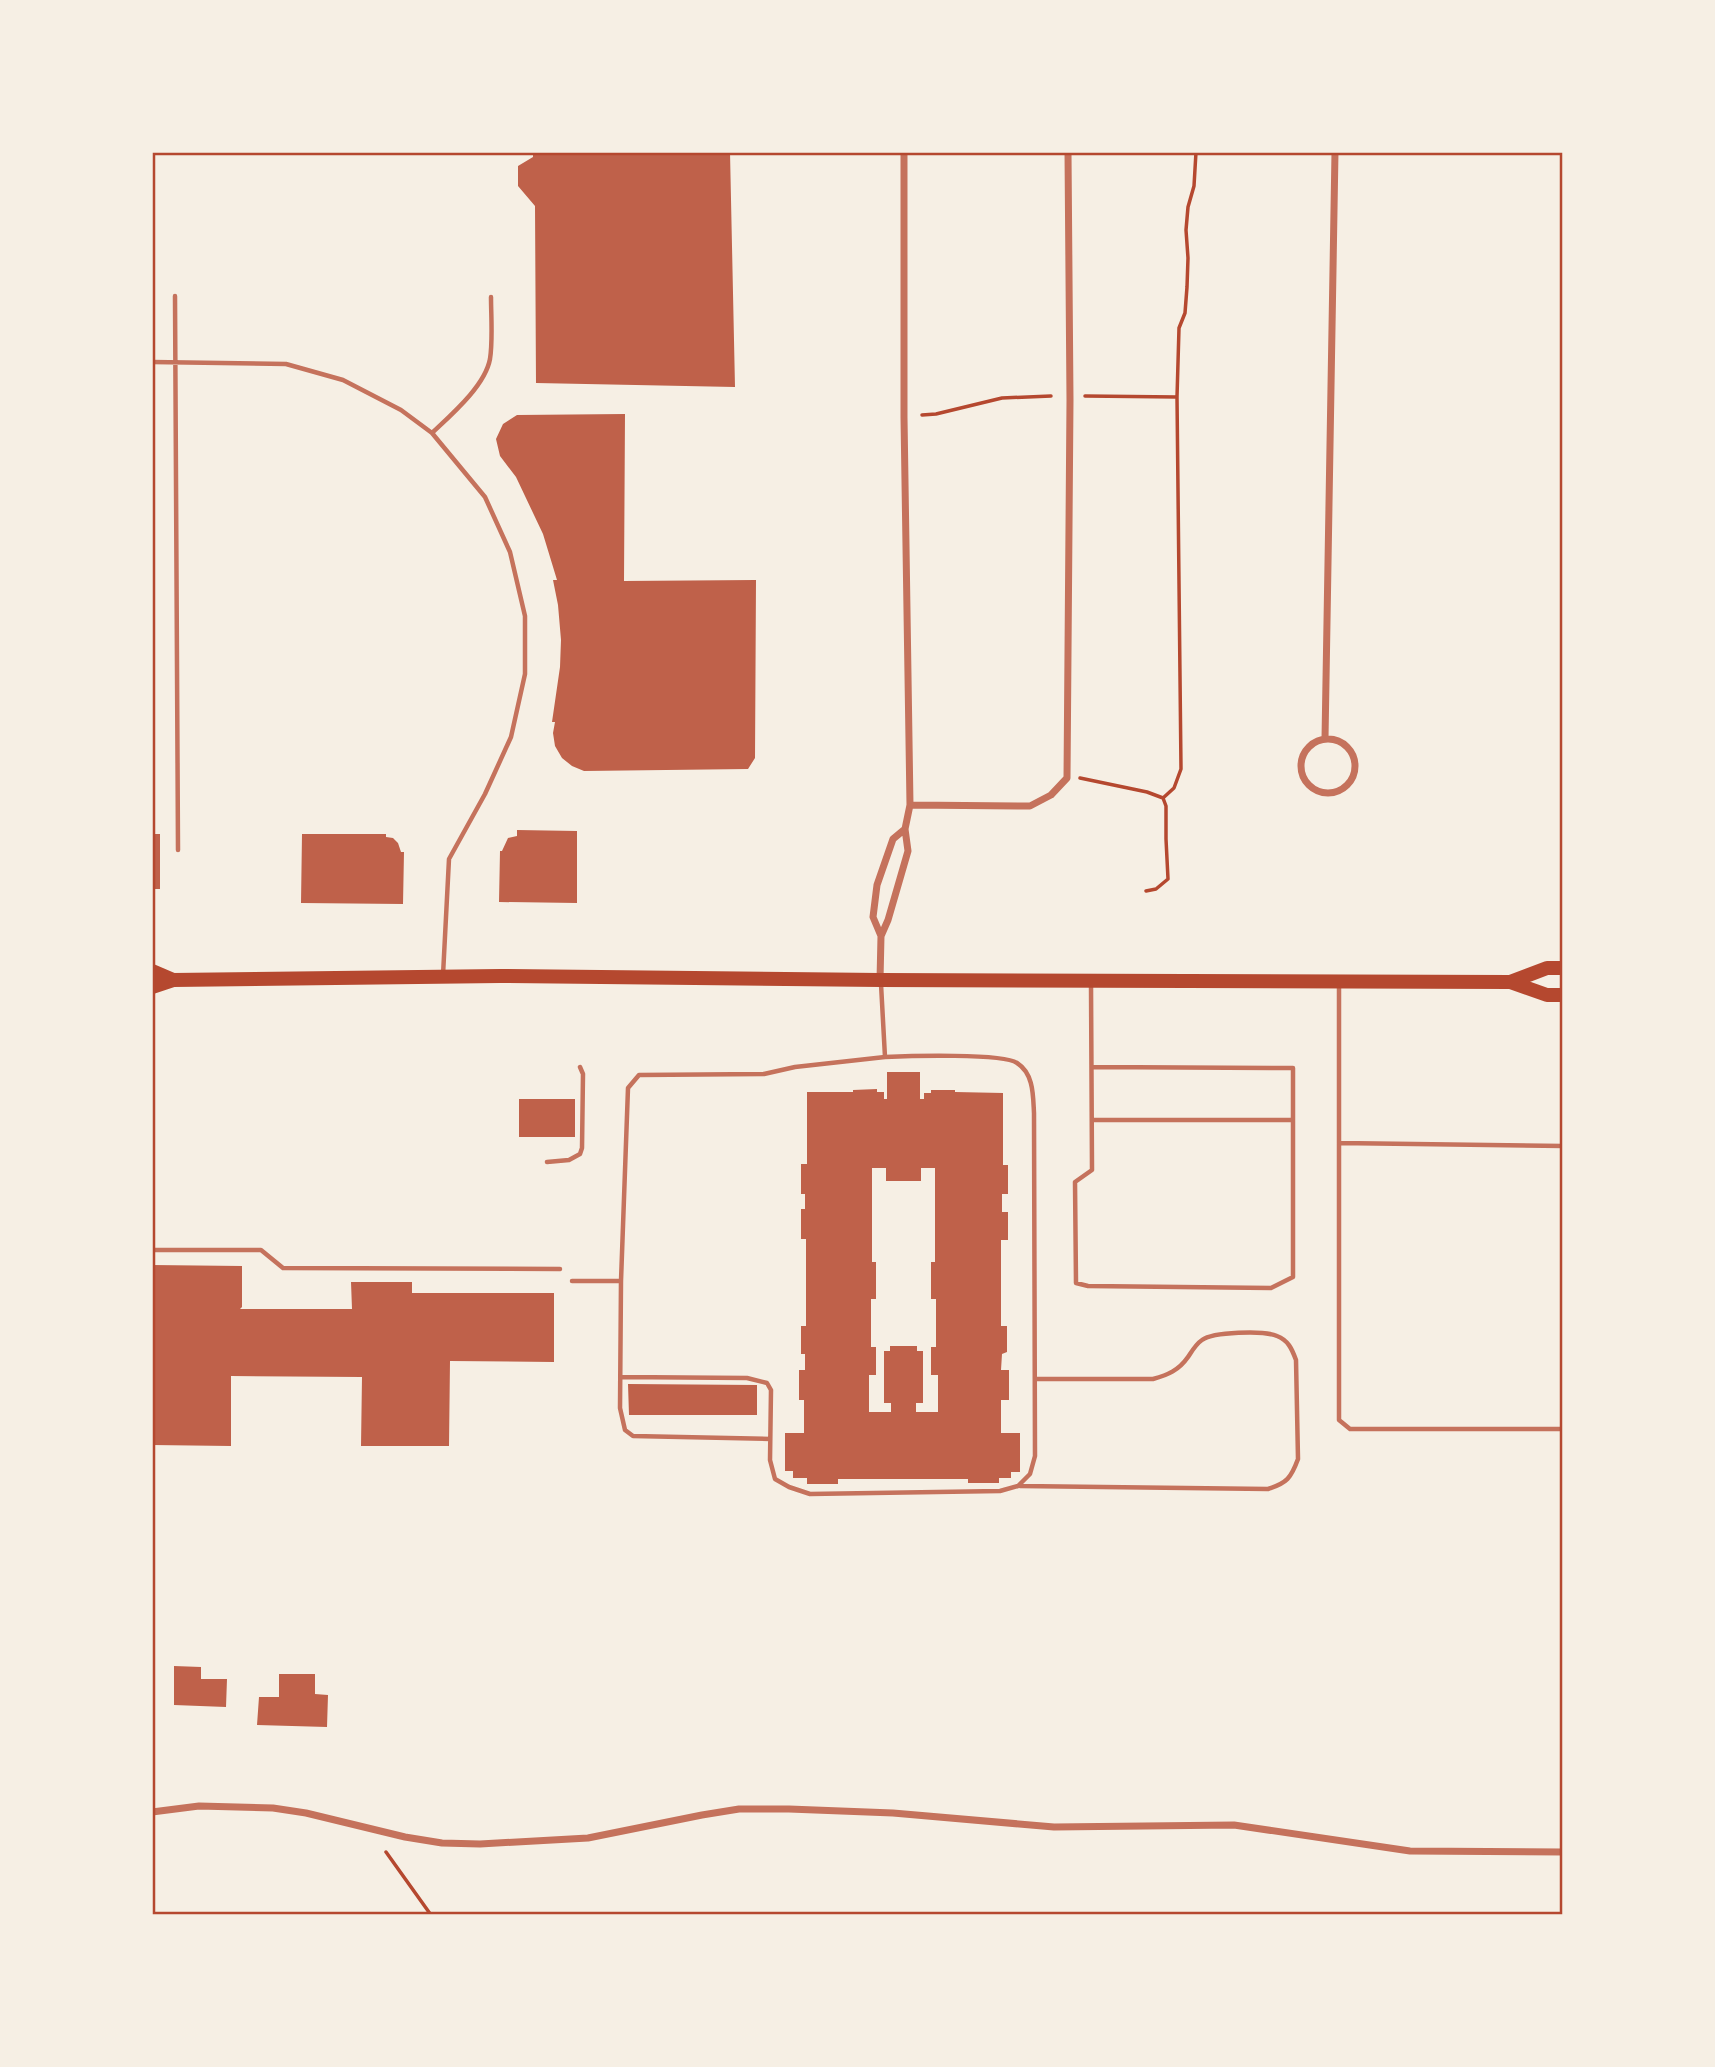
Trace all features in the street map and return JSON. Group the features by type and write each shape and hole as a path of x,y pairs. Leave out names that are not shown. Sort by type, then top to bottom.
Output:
{"main road":[{"path":"1510,982 1547,968 1563,968"},
{"path":"152,971 173,980"},
{"path":"152,987 173,980 443,976 1339,980 1510,982 1547,995 1563,995"}],"street":[{"path":"880,980 881,936 908,851 905,829 910,805 904,417 904,152"},
{"path":"910,805 1030,806 1051,795 1067,778 1070,400 1068,152"},
{"path":"1325,739 1335,152"},
{"path":"1325,739 1335,739 1343,743 1354,758 1353,776 1348,784 1332,793 1315,790 1308,785 1300,769 1301,760 1309,745 1325,739"},
{"path":"881,936 873,917 877,885 893,839 905,829"},
{"path":"152,1812 199,1806 273,1808 442,1843 588,1839 739,1809 789,1809 893,1813 1054,1826 1234,1825 1410,1852 1563,1852"}],"lane":[{"path":"175,296 178,850"},
{"path":"432,433 456,411 481,379 490,359 491,297"},
{"path":"152,362 286,364 343,380 401,410 432,433 485,497 510,552 526,616 526,674 511,737 485,794 449,859 443,976"},
{"path":"880,980 885,1056"},
{"path":"1091,980 1092,1170 1075,1182 1076,1283 1088,1286 1271,1288 1293,1278 1293,1068 1093,1067"},
{"path":"1339,980 1339,1420 1350,1429 1563,1429"},
{"path":"770,1439 633,1436 625,1430 620,1408 621,1281 628,1088 639,1076 764,1074 795,1067 885,1056 1006,1059 1017,1062 1029,1077 1034,1113 1035,1456 1030,1474 1018,1486"},
{"path":"547,1162 569,1160 580,1154 583,1074 580,1067"},
{"path":"1093,1120 1293,1121"},
{"path":"1339,1143 1563,1146"},
{"path":"152,1250 261,1250 283,1268 561,1269"},
{"path":"572,1281 621,1281"},
{"path":"621,1377 747,1378 767,1383 771,1390 770,1461 775,1479 789,1487 810,1493 1000,1491 1018,1486 1268,1489 1284,1484 1298,1460 1296,1360 1291,1346 1279,1336 1264,1333 1210,1335 1199,1341 1184,1363 1170,1374 1153,1379 1035,1379"}],"path":[{"path":"1163,798 1174,789 1181,769 1177,397 1179,328 1185,313 1188,268 1186,230 1194,186 1196,152"},
{"path":"922,415 1002,398 1051,396"},
{"path":"1085,396 1177,397"},
{"path":"1080,778 1163,798 1166,806 1168,879 1156,889 1146,891"},
{"path":"386,1852 431,1915"}],"building":[{"path":"533,152 730,152 735,387 536,383 535,206 518,186 518,166 533,157"},
{"path":"625,414 624,581 756,580 755,758 748,769 584,771 562,758 555,746 555,722 552,722 561,640 553,580 557,580 543,534 516,477 500,456 496,439 503,424 517,415"},
{"path":"517,830 577,831 577,903 499,902 500,851 508,838 517,836"},
{"path":"152,834 160,834 160,889 152,889"},
{"path":"302,834 386,834 386,837 393,838 401,852 404,852 403,904 301,903"},
{"path":"887,1072 920,1072 920,1099 924,1099 924,1093 931,1093 931,1090 1003,1093 1003,1165 1008,1165 1008,1194 1002,1194 1002,1212 1008,1212 1008,1240 1001,1240 1001,1326 1007,1326 1007,1352 1002,1354 1001,1370 1009,1370 1009,1400 1001,1400 1001,1433 1020,1433 1020,1472 1011,1472 1011,1478 999,1478 999,1483 968,1483 968,1479 838,1479 838,1484 807,1484 807,1478 793,1478 793,1471 785,1471 785,1433 804,1433 804,1400 799,1400 799,1370 805,1370 805,1354 801,1354 801,1326 806,1326 806,1239 801,1239 801,1209 805,1209 805,1194 801,1194 801,1164 807,1164 807,1092 877,1089 877,1092 884,1092 884,1099 887,1099","holes":["872,1168 886,1168 886,1181 921,1181 921,1168 935,1168 935,1262 931,1262 931,1299 936,1299 936,1347 931,1347 931,1375 938,1375 938,1412 916,1412 916,1403 923,1403 923,1351 917,1351 917,1346 890,1346 890,1351 884,1351 884,1403 891,1403 891,1412 869,1412 869,1375 876,1375 876,1347 871,1347 871,1299 876,1299 876,1262 872,1262"]},
{"path":"519,1099 575,1099 575,1137 519,1137"},
{"path":"152,1265 242,1266 240,1309 352,1309 351,1282 412,1282 412,1293 554,1293 554,1362 450,1361 449,1446 361,1446 362,1377 231,1376 231,1446 152,1445"},
{"path":"628,1384 757,1385 757,1415 629,1415"},
{"path":"174,1666 201,1667 201,1679 227,1679 226,1707 174,1705"},
{"path":"279,1674 315,1674 315,1694 328,1695 327,1727 257,1725 259,1697 279,1697"}]}
